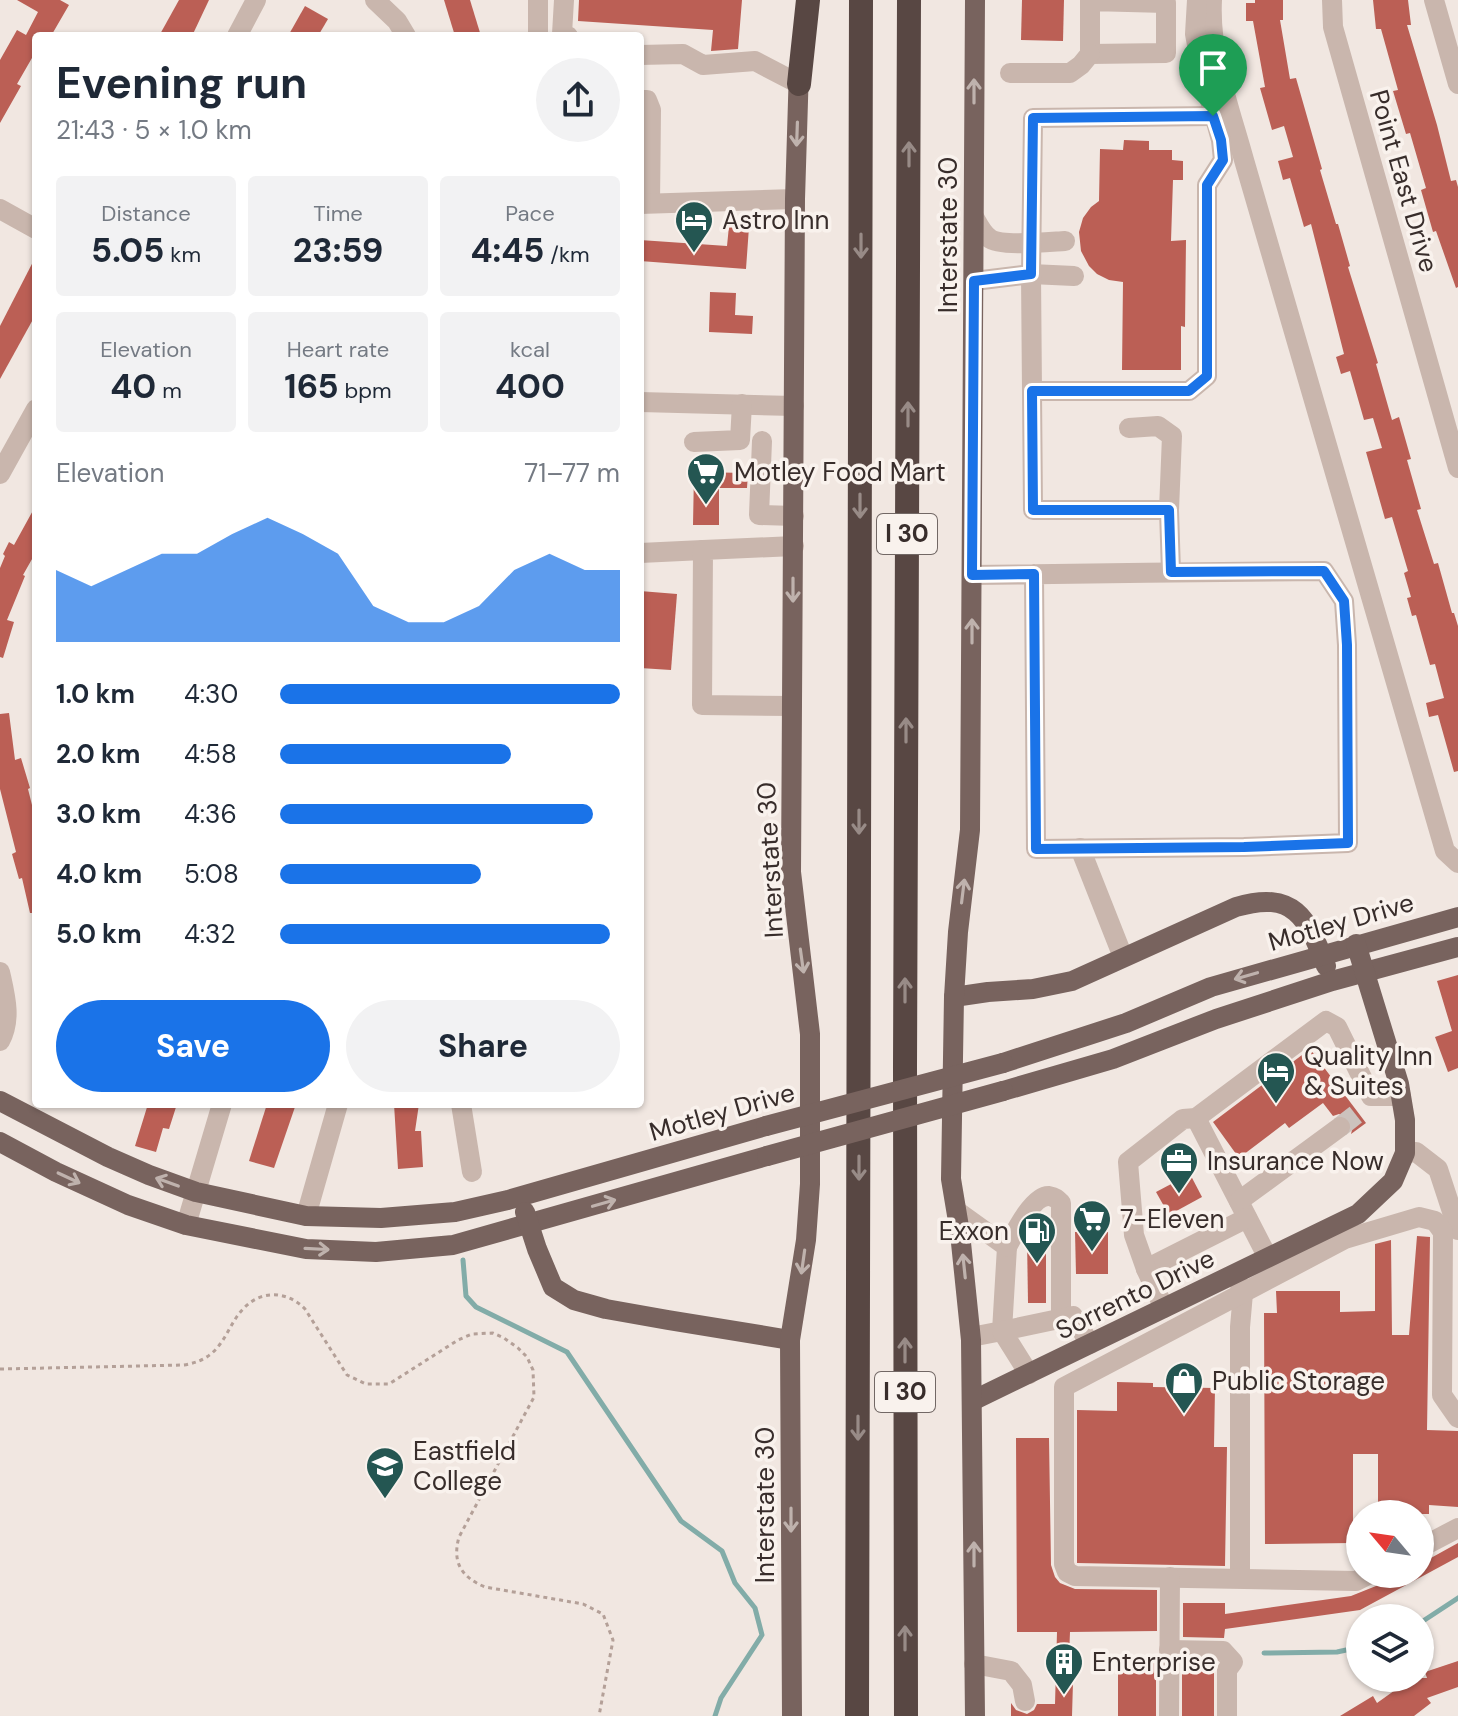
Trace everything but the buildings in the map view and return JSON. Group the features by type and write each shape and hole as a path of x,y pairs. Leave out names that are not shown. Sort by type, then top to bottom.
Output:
{"highway":[{"path":"799,84 808,0"},
{"name":"I 30","path":"857,1716 861,0"},
{"name":"I 30","path":"906,1716 909,0"}],"main road":[{"name":"Interstate 30","path":"792,1716 790,1340 804,1255 810,1184 810,1034 791,872 795,199 799,84 797,0"},
{"name":"Interstate 30","path":"975,0 970,830 954,997 951,1179 971,1337 975,1716"},
{"path":"954,997 1033,989 1072,981 1236,907 1270,900 1299,914 1332,981"},
{"name":"Motley Drive","path":"0,1101 108,1157 196,1192 306,1216 381,1218 455,1212 521,1197 766,1126 1003,1063 1126,1023 1211,987 1458,917"},
{"path":"1356,944 1399,1084 1391,1096 1405,1120 1405,1153"},
{"name":"Motley Drive","path":"0,1142 128,1205 186,1225 306,1249 376,1252 453,1245 1113,1059 1216,1019 1332,981 1458,947"},
{"name":"Sorrento Drive","path":"972,1401 1162,1310 1239,1283 1268,1258 1361,1224 1393,1181 1405,1153"},
{"path":"521,1197 553,1287 574,1300 790,1340"}],"street":[{"path":"239,32 256,0"},
{"path":"375,0 397,21 404,32"},
{"path":"538,0 538,32"},
{"path":"562,32 564,0"},
{"path":"1032,391 1189,391 1207,376 1207,185 1223,160 1195,34 1197,0"},
{"path":"1212,0 1217,60 1252,191 1445,851 1458,863"},
{"name":"Point East Drive","path":"1332,0 1333,27 1458,468"},
{"path":"1434,0 1458,84"},
{"path":"1010,73 1070,73 1081,65 1090,54 1090,1 1166,3 1166,53 1090,54"},
{"path":"644,55 683,54 703,65 755,61 799,84"},
{"path":"644,100 647,100 651,110 645,204 795,199"},
{"path":"1169,510 1033,510 1033,118 1213,116"},
{"path":"2,214 32,227"},
{"path":"974,217 989,239 1000,243 1065,241"},
{"path":"974,281 1031,274 1074,276"},
{"path":"644,402 794,406"},
{"path":"740,440 742,404"},
{"path":"0,474 32,416"},
{"path":"1129,428 1158,426 1172,436 1169,510 1171,572"},
{"path":"762,441 759,515 794,516"},
{"path":"694,442 794,441"},
{"path":"644,553 794,546"},
{"path":"703,550 702,705 792,706"},
{"path":"972,575 1034,574 1171,572 1324,571 1344,601 1348,843 1036,849 1034,574"},
{"path":"1080,848 1123,957"},
{"path":"0,972 7,1004 5,1032 0,1041"},
{"path":"1168,1332 1134,1235 1128,1162 1183,1119 1196,1118 1326,1021 1337,1027 1371,1096 1391,1096"},
{"path":"1358,1113 1391,1096"},
{"path":"186,1225 221,1108"},
{"path":"306,1216 337,1108"},
{"path":"462,1108 472,1172"},
{"path":"1196,1118 1268,1258"},
{"path":"1146,1269 1243,1210 1340,1127"},
{"path":"1405,1153 1416,1152 1438,1169 1458,1230"},
{"path":"1029,1374 1002,1331 1007,1247 1033,1204 1047,1196 1061,1203 1061,1318"},
{"path":"957,1211 1007,1247"},
{"path":"1064,1387 1168,1332 1239,1283 1345,1239 1361,1224 1419,1217 1435,1221 1443,1232 1442,1395 1458,1418"},
{"path":"1239,1283 1240,1578"},
{"path":"971,1337 1073,1316 1090,1344"},
{"path":"1050,1363 1064,1387 1064,1564 1067,1572 1075,1576 1346,1581"},
{"path":"1434,1541 1458,1528"},
{"path":"1169,1716 1170,1577"},
{"path":"1169,1650 1223,1651 1233,1662 1227,1670 1227,1716"},
{"path":"974,1664 1011,1671 1022,1685 1025,1701"}],"path":[{"path":"0,1369 184,1365 197,1362 220,1345 245,1307 254,1300 276,1293 298,1301 347,1375 366,1384 389,1384 472,1334 493,1333 504,1338 527,1357 533,1370 534,1397 459,1537 457,1559 472,1582 485,1587 583,1604 603,1614 613,1640 599,1716"}],"waterway":[{"path":"463,1260 466,1296 476,1307 567,1352 681,1521 722,1551 735,1583 755,1608 762,1635 721,1698 715,1716"},
{"path":"1434,1614 1458,1598"},
{"path":"1264,1653 1346,1650"}],"tunnel":[{"path":"1340,1127 1358,1113"}],"place":[{"name":"Astro Inn","path":"694,254"},
{"name":"Motley Food Mart","path":"706,506"},
{"name":"Quality Inn & Suites","path":"1276,1105"},
{"name":"Insurance Now","path":"1179,1195"},
{"name":"7-Eleven","path":"1092,1253"},
{"name":"Exxon","path":"1037,1265"},
{"name":"Public Storage","path":"1184,1415"},
{"name":"Eastfield College","path":"385,1500"},
{"name":"Enterprise","path":"1064,1696"}],"route":[{"path":"1213,116 1221,140 1223,160 1207,185 1207,376 1189,391 1032,391 1033,510 1169,510 1171,572 1324,571 1344,601 1348,843 1036,849 1034,574 972,575 974,281 1031,274 1033,118 1213,116"}]}
